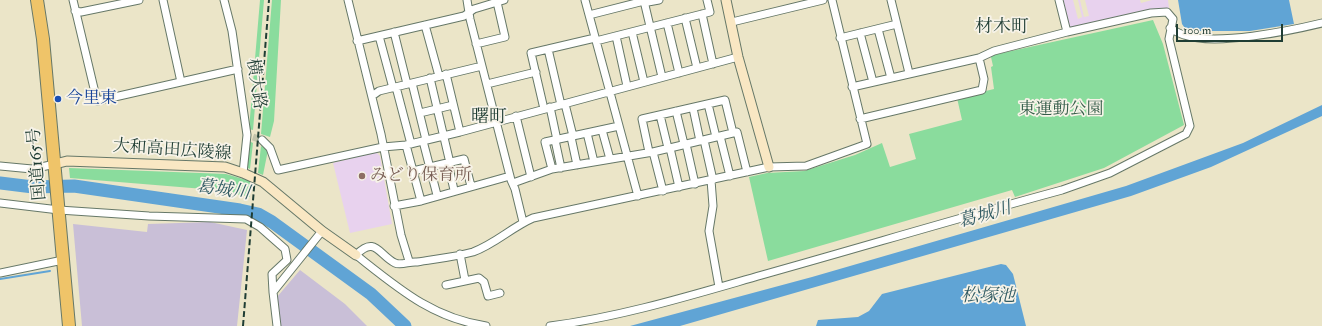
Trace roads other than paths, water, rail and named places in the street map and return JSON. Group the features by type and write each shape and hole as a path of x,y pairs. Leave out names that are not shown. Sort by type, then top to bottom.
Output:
{"highway":[{"name":"国道165号","path":"37,0 43,39 69,326"}],"main road":[{"path":"726,0 732,22 738,57 769,167"},
{"name":"大和高田広陵線","path":"55,169 67,161 225,168 243,173 263,182 321,233 356,256"}],"street":[{"path":"72,0 97,102 238,69"},
{"path":"75,11 81,12 106,3 139,0"},
{"path":"163,0 181,82"},
{"name":"横大路","path":"224,0 232,31 250,136 243,173"},
{"path":"348,0 357,41 372,96 394,206 409,261"},
{"path":"468,0 476,44 523,222"},
{"path":"585,0 638,196"},
{"path":"589,15 644,1 648,2 659,0"},
{"path":"561,168 556,140 531,53 616,36 710,12 707,0"},
{"path":"732,22 823,0"},
{"path":"486,326 464,322 436,312 405,293 356,256 363,248 369,246 375,248 400,265 409,261 417,262 472,252 495,241 523,222 554,213 663,191 769,167 806,166 867,144 840,38 832,0"},
{"path":"891,0 909,73"},
{"path":"1059,0 1067,32"},
{"path":"357,41 464,16 469,12 500,1 505,37 476,44"},
{"path":"644,1 662,77"},
{"path":"550,326 602,317 719,287 1062,190 1110,173 1186,134 1190,126 1169,38 1173,18 1167,12 1151,13 1067,32 994,51 979,58 852,87"},
{"path":"702,14 713,64"},
{"path":"685,18 697,68"},
{"path":"667,23 679,73"},
{"path":"1170,28 1185,36 1203,39 1248,37 1322,23"},
{"path":"840,38 897,24"},
{"path":"425,25 453,105 460,132"},
{"path":"878,29 891,78"},
{"path":"394,32 420,113 430,168 437,195"},
{"path":"632,32 644,82"},
{"path":"860,33 873,82"},
{"path":"379,36 395,87 421,201"},
{"path":"616,36 627,86"},
{"path":"548,49 572,136 577,165"},
{"path":"262,140 270,148 278,170 460,132 606,93 610,90 738,57"},
{"path":"860,119 982,90 984,79 979,58"},
{"path":"372,96 395,87 482,66"},
{"path":"487,84 536,72"},
{"path":"430,78 454,190"},
{"path":"663,191 642,119 725,100 733,133"},
{"path":"708,104 730,176"},
{"path":"420,113 453,105"},
{"path":"693,108 712,180 713,206 709,231 719,287"},
{"path":"676,111 695,184"},
{"path":"660,115 679,187"},
{"path":"516,116 531,177"},
{"path":"552,169 545,142 619,126"},
{"path":"602,130 610,159"},
{"path":"513,183 552,169 651,152 737,132 747,172"},
{"path":"587,133 594,162"},
{"path":"413,171 464,159 471,186"},
{"path":"0,166 32,169 55,169"},
{"path":"394,206 421,201 454,190 510,176"},
{"path":"0,203 149,216 246,219 260,228 285,249 287,260 272,274 277,326"},
{"path":"274,292 321,233"},
{"path":"460,254 465,280"},
{"path":"0,273 63,260"},
{"path":"446,285 480,278 484,282 488,296 500,293"}],"water":[{"path":"1178,0 1289,0 1294,24 1250,31 1187,31 1182,24"},
{"path":"1322,105 1322,116 1211,167 1131,196 680,326 630,326 812,277 1126,186 1243,143"},
{"name":"松塚池","path":"1001,264 1006,265 1013,274 1026,326 816,326 818,320 858,317 869,311 882,294"}],"waterway":[{"name":"葛城川","path":"0,183 33,187 74,186 240,210 258,214 272,222 371,294 405,326"},
{"path":"0,279 50,271"}],"tunnel":[{"path":"253,137 262,140"}],"railway":[{"path":"243,326 269,0"}],"place":[{"name":"今里東","path":"58,99"},
{"name":"みどり保育所","path":"362,176"}],"district":[{"name":"材木町","path":"1002,28"},
{"name":"曙町","path":"489,118"}],"park label":[{"name":"東運動公園","path":"1061,110"}]}
